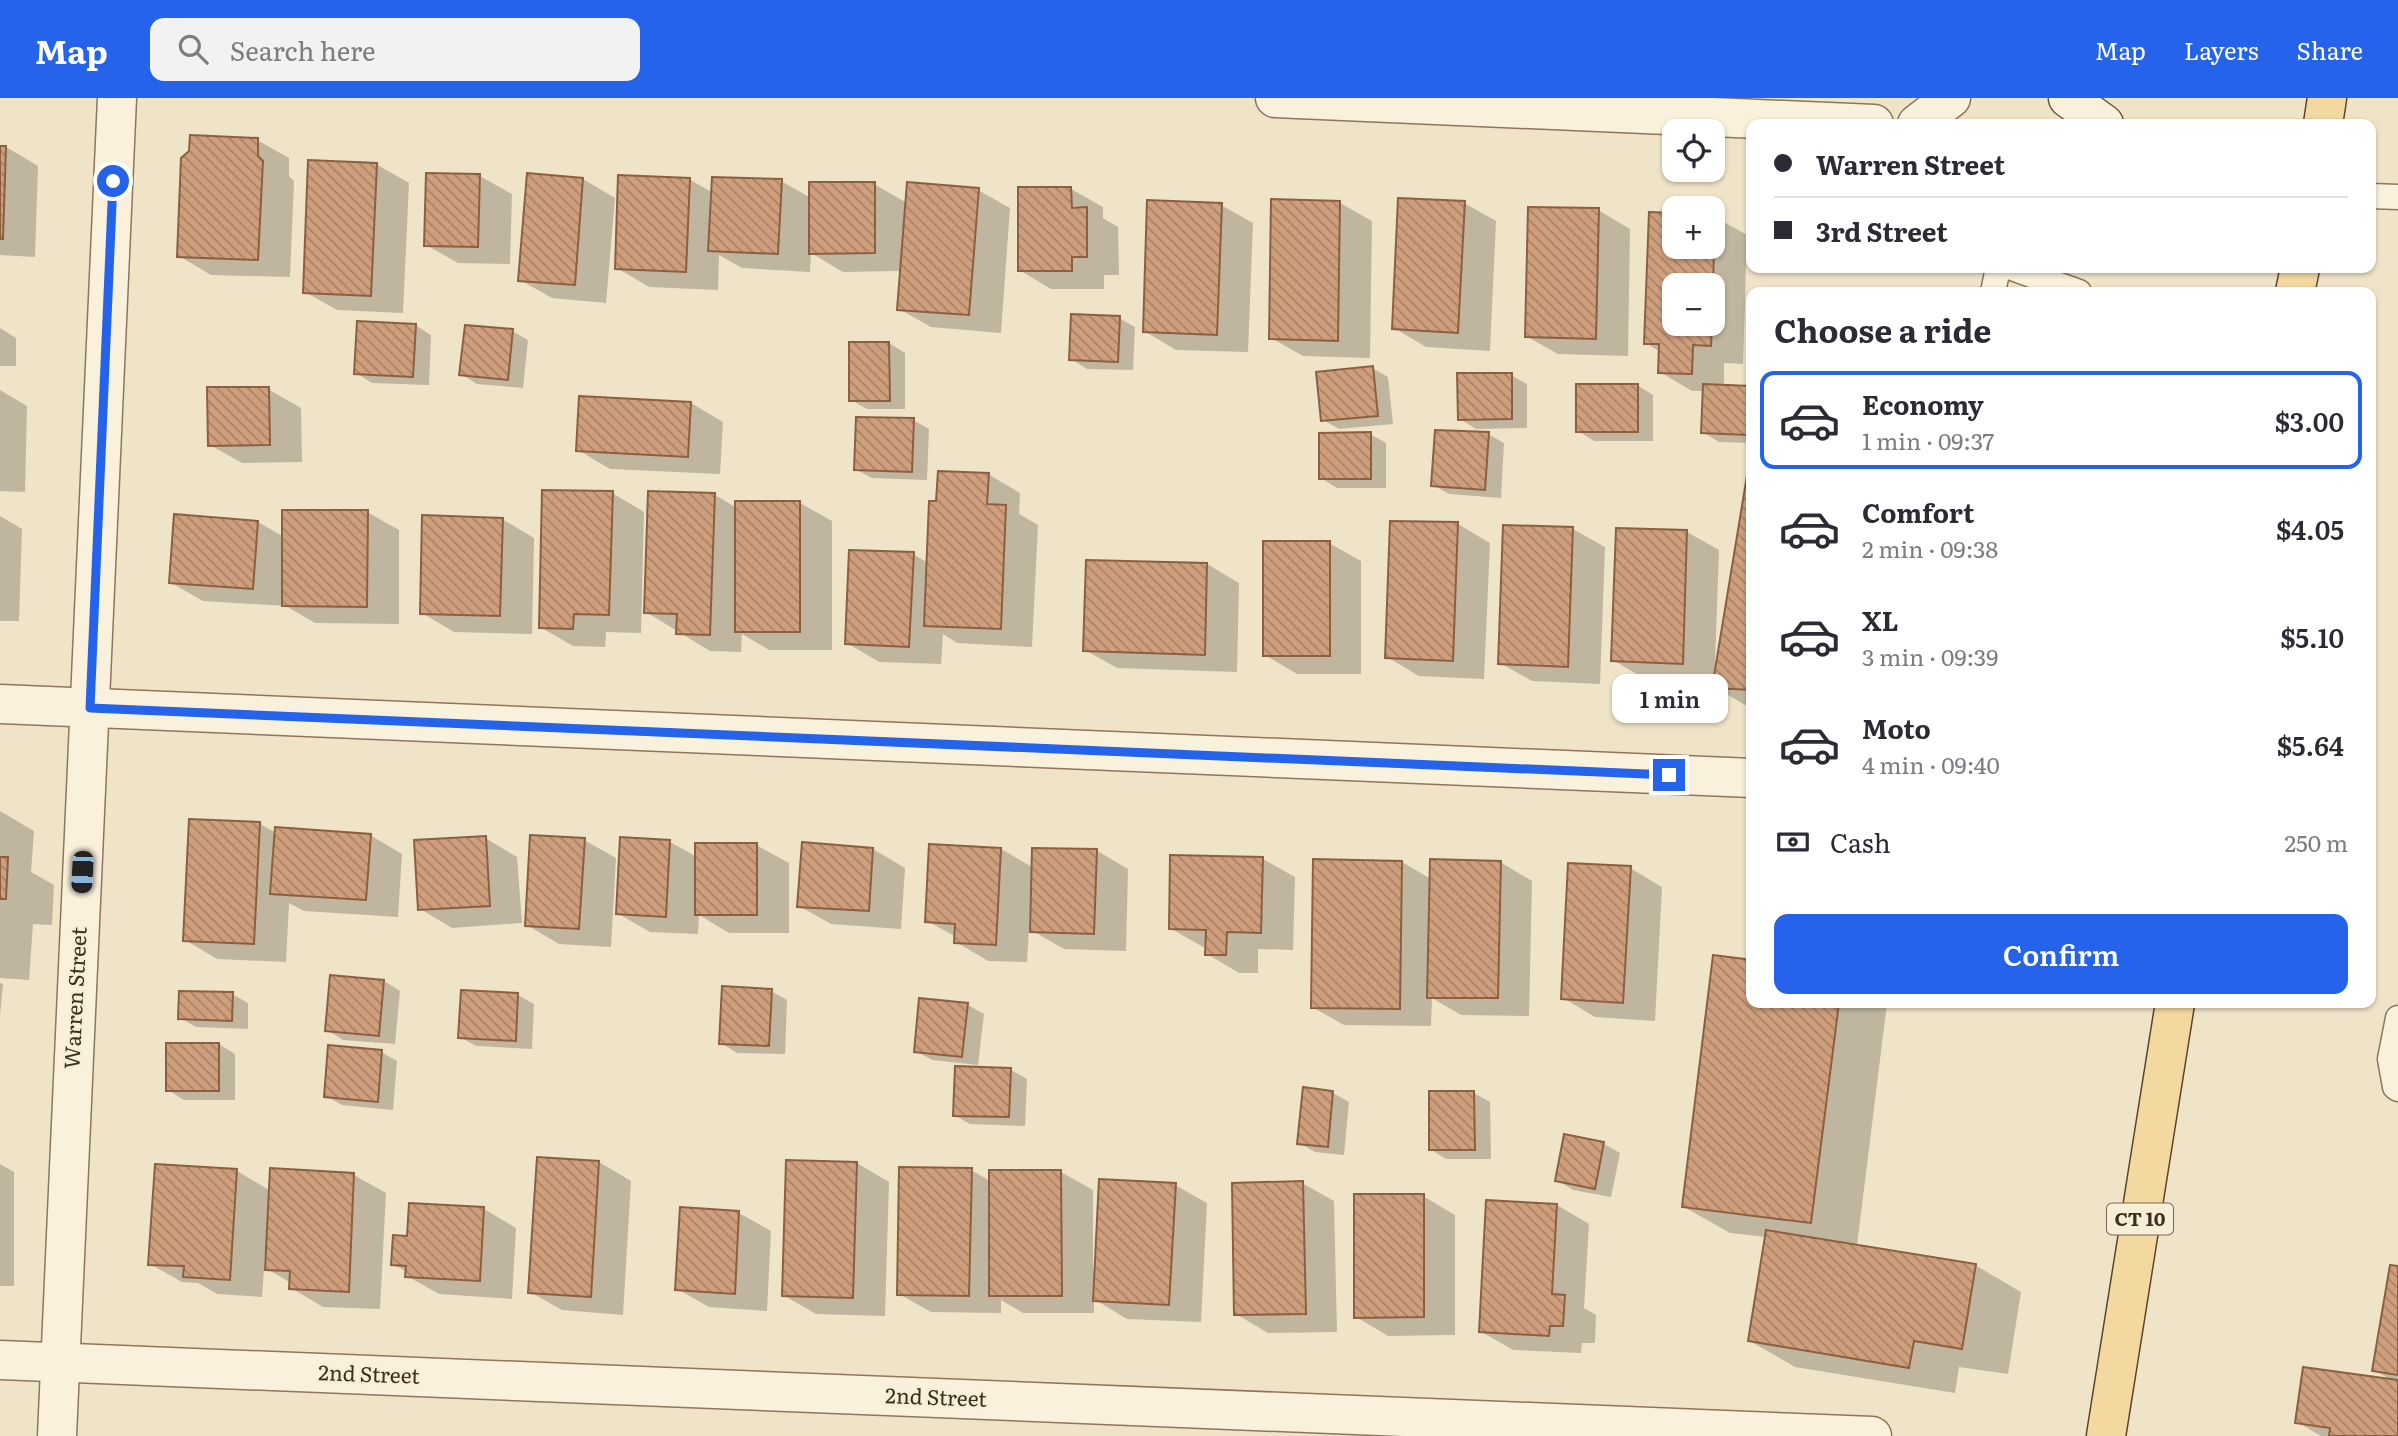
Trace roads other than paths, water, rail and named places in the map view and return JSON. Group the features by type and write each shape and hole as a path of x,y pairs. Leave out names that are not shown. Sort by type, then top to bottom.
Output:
{"main road":[{"path":"2324,119 2327,98"},
{"name":"CT 10","path":"2106,1436 2174,1008"}],"street":[{"name":"Warren Street","path":"57,1436 117,98"},
{"path":"1275,98 1759,119"},
{"path":"1924,119 1951,98"},
{"path":"2068,98 2097,119"},
{"path":"0,704 1746,778"},
{"name":"2nd Street","path":"0,1360 1621,1431 1872,1436"}],"lane":[{"path":"2376,196 2398,197"},
{"path":"2026,273 2065,287"},
{"path":"2398,1018 2390,1059 2395,1087 2398,1089"}]}
